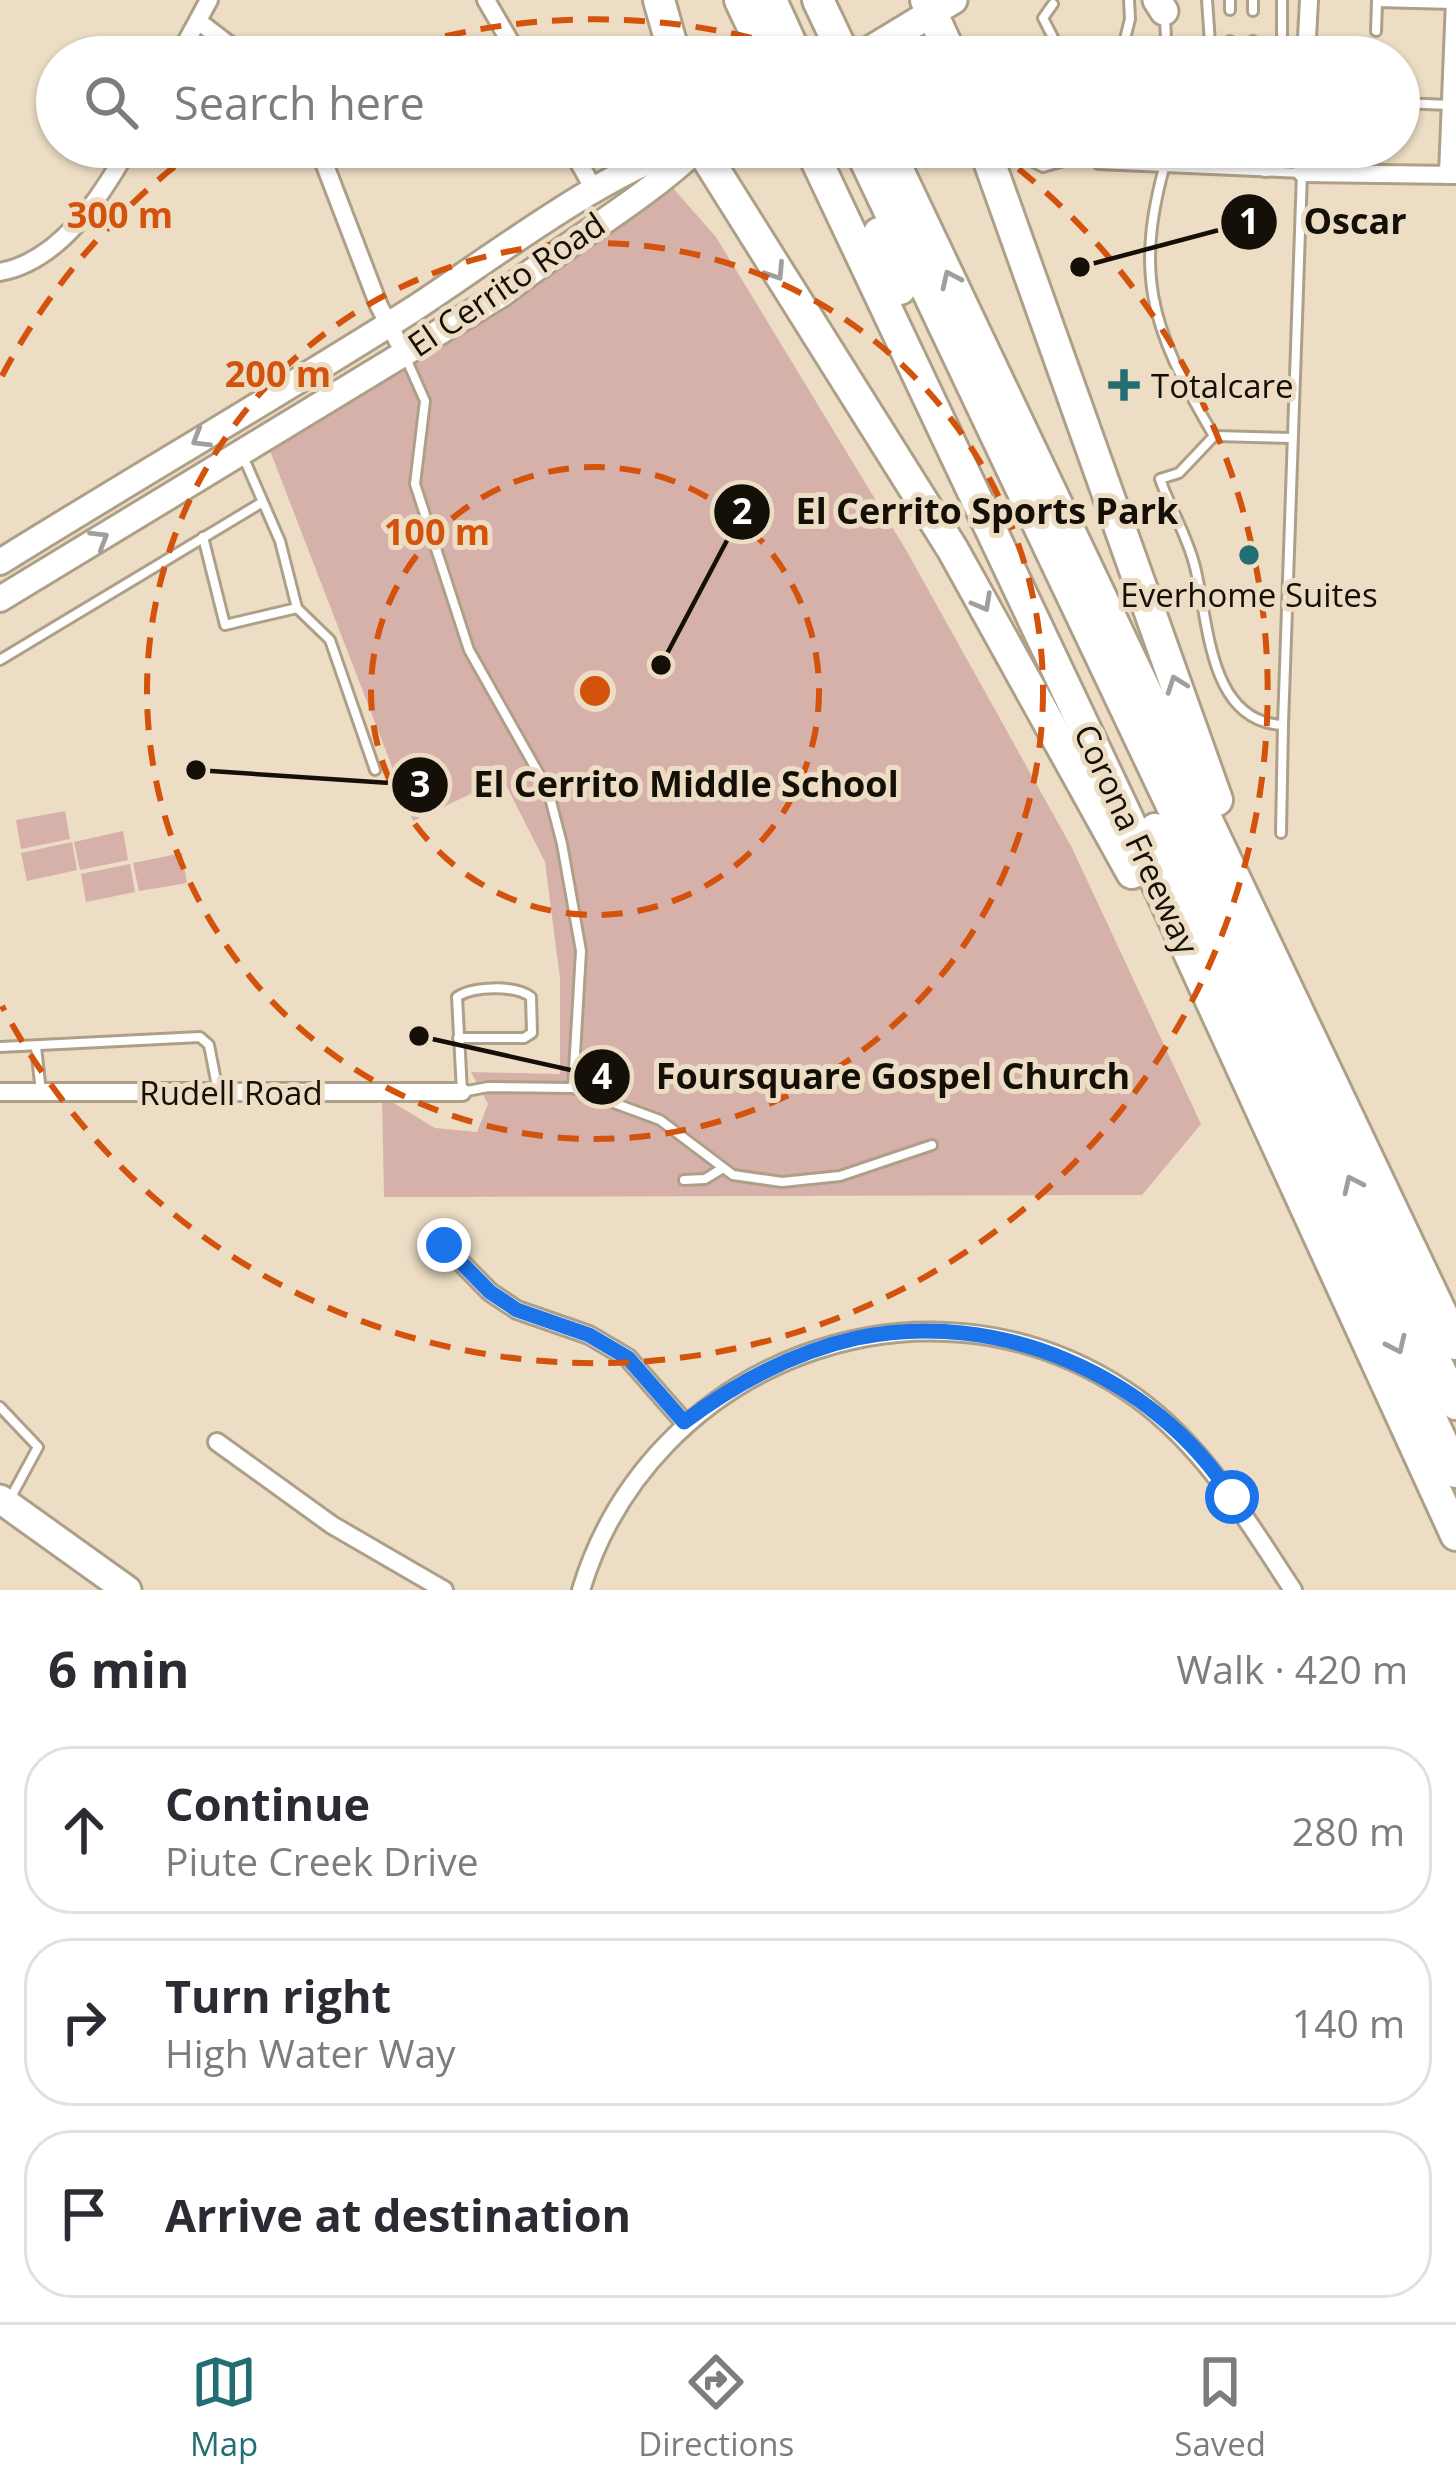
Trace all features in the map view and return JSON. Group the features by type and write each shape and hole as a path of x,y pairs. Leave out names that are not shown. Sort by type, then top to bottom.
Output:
{"highway":[{"path":"659,0 669,36"},
{"path":"740,0 788,36"},
{"path":"758,0 790,36"},
{"path":"771,0 792,36"},
{"path":"790,0 794,36"},
{"path":"938,4 946,36"},
{"path":"711,168 953,550 1255,1094"},
{"name":"Corona Freeway","path":"820,168 1255,1094 1456,1535"},
{"path":"839,168 900,289 1456,1472"},
{"path":"849,168 900,289"},
{"path":"869,168 1456,1404"},
{"path":"897,168 1456,1344"},
{"path":"991,168 1210,781 1326,1067"},
{"path":"982,347 1042,513 1106,662"}],"main road":[{"path":"890,36 938,4"},
{"name":"El Cerrito Road","path":"0,562 635,168"},
{"name":"El Cerrito Road","path":"0,599 502,294 572,238 676,168"},
{"path":"3,1501 127,1590"}],"street":[{"path":"190,36 209,0"},
{"path":"486,0 507,36"},
{"path":"1307,36 1309,0"},
{"path":"1302,168 1302,173 1452,175 1455,2"},
{"path":"198,21 218,36"},
{"path":"0,272 53,248 116,168"},
{"path":"326,168 388,325 405,355"},
{"path":"582,168 595,191"},
{"name":"Rudell Road","path":"0,1092 462,1092"},
{"path":"444,1245 490,1292 517,1310 589,1335 628,1358 684,1422"},
{"path":"581,1590 605,1526 684,1422 756,1374 859,1337 972,1335 1025,1345 1078,1364 1169,1422 1219,1477 1293,1590"},
{"path":"217,1442 332,1525 444,1590"}],"lane":[{"path":"1125,36 1129,0"},
{"path":"1208,0 1210,36"},
{"path":"1282,0 1282,36"},
{"path":"1376,31 1377,1 1455,2"},
{"path":"1051,36 1044,11 1053,4"},
{"path":"1160,4 1164,36"},
{"path":"1420,104 1451,105"},
{"path":"1154,168 1302,173 1281,833"},
{"path":"1164,169 1151,208 1147,253 1152,298 1175,364 1214,436"},
{"path":"405,355 425,400 415,484 470,650 548,790 562,844 582,984 573,1088"},
{"path":"1282,725 1258,724 1243,716 1227,687 1203,626 1195,566 1160,478 1179,473 1214,436 1291,438"},
{"path":"242,452 280,541 297,608 330,640 375,770"},
{"path":"0,660 261,502"},
{"path":"203,537 225,625 297,608"},
{"path":"458,1038 532,1033 531,997 522,990 466,991 457,997 458,1038 462,1092 484,1087 573,1088 660,1120 733,1175 782,1182 840,1176 932,1145"},
{"path":"0,1047 200,1037 209,1045 218,1092"},
{"path":"36,1047 40,1092"},
{"path":"684,1180 705,1179 723,1168"},
{"path":"0,1407 38,1448 3,1501"}],"shaded area":[{"path":"672,187 716,237 906,550 1072,848 1201,1124 1142,1195 384,1197 382,1096 435,1128 477,1132 488,1104 471,1072 560,1074 560,978 545,862 503,779 413,821 269,448 406,369 492,290"},
{"path":"65,811 70,839 21,849 16,820"},
{"path":"123,831 128,860 80,870 74,842"},
{"path":"72,842 77,870 27,881 21,853"},
{"path":"182,853 187,883 139,891 133,863"},
{"path":"130,864 135,892 86,902 81,874"}],"place":[{"name":"Oscar","path":"1080,267"},
{"name":"Totalcare","path":"1124,385"},
{"name":"Everhome Suites","path":"1249,555"},
{"name":"El Cerrito Sports Park","path":"661,665"},
{"name":"El Cerrito Middle School","path":"196,770"},
{"name":"Foursquare Gospel Church","path":"419,1036"}],"route":[{"path":"444,1245 490,1292 517,1310 589,1335 628,1358 656,1384 684,1422 756,1374 859,1337 972,1335 1025,1345 1078,1364 1123,1389 1169,1422 1232,1497"}]}
